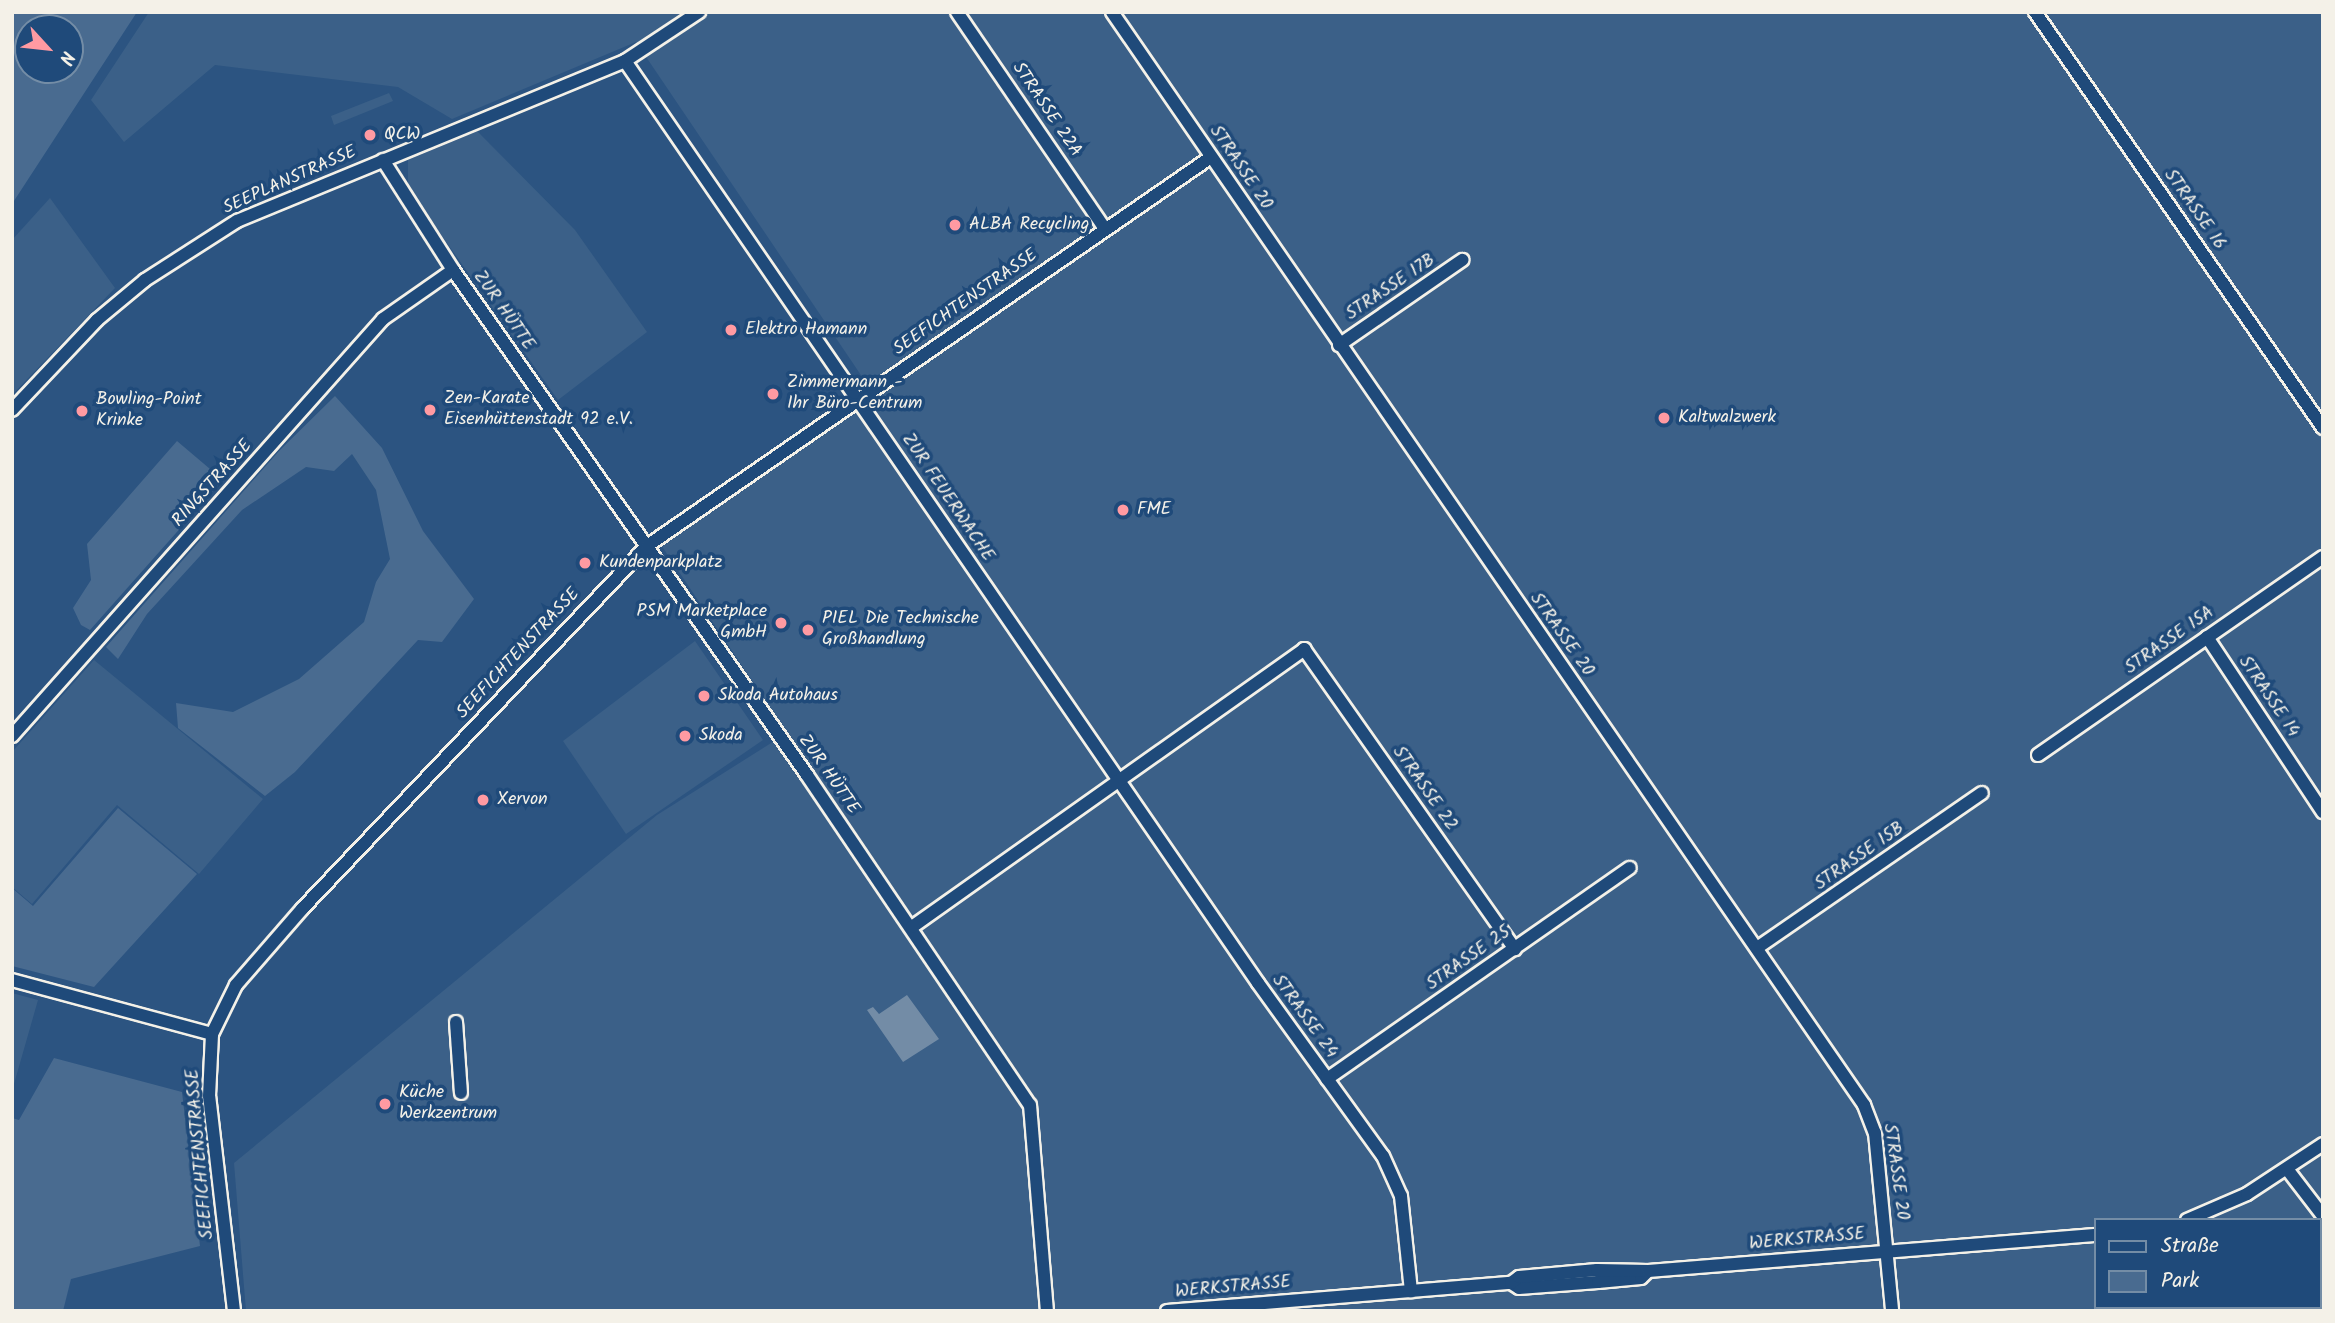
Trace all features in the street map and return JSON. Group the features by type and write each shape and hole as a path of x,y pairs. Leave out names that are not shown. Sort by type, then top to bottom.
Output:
{"street":[{"name":"SEEPLANSTRASSE","path":"12,410 97,320 145,281 237,221 625,61 699,12"},
{"name":"STRASSE 22A","path":"957,12 1105,229"},
{"name":"STRASSE 20","path":"1112,12 1864,1105 1875,1133 1892,1311"},
{"name":"STRASSE 16","path":"2035,12 2323,428"},
{"name":"ZUR FEUERWACHE","path":"625,61 1120,782"},
{"name":"SEEFICHTENSTRASSE","path":"234,1311 209,1096 212,1034 236,985 302,909 647,545 1211,157"},
{"name":"ZUR HÜTTE","path":"383,160 453,270 912,927 1030,1105 1047,1311"},
{"name":"STRASSE 17B","path":"1339,345 1462,260"},
{"name":"RINGSTRASSE","path":"12,736 383,319 453,270"},
{"name":"STRASSE 15A","path":"2038,755 2323,557"},
{"name":"STRASSE 14","path":"2207,637 2323,811"},
{"name":"STRASSE 22","path":"1120,782 1304,649 1515,949"},
{"path":"912,927 1120,782"},
{"name":"STRASSE 24","path":"1120,782 1394,1176 1401,1196 1411,1291"},
{"name":"STRASSE 15B","path":"1756,948 1982,793"},
{"name":"STRASSE 25","path":"1327,1079 1630,868"},
{"path":"12,980 212,1034"},
{"path":"456,1021 461,1093"},
{"path":"2193,1218 2223,1207 2323,1144"},
{"path":"2287,1169 2323,1216"},
{"name":"WERKSTRASSE","path":"1167,1311 1511,1283 1519,1277 1597,1269 1648,1271 2094,1235"}],"shaded area":[{"path":"149,12 2323,12 2323,1311 246,1311 234,1163 657,815 787,733 653,533 869,387 636,42 452,119 398,87 215,65 124,142 91,100"},
{"path":"389,93 393,101 334,125 331,116"},
{"path":"477,131 575,230 647,332 558,400 408,188 408,160"},
{"path":"50,198 115,288 12,395 12,240"},
{"name":"Skoda Autohaus","path":"695,641 763,740 626,834 563,741"},
{"path":"94,660 263,799 199,874 117,805 32,904 12,887 12,752"},
{"path":"12,993 38,1000 12,1091"},
{"path":"907,995 939,1039 903,1062 867,1010 873,1007 879,1014"}],"green space":[{"path":"12,12 137,12 12,204"},
{"path":"335,396 382,448 423,531 474,599 442,642 418,640 295,772 265,796 178,728 176,703 233,712 299,679 364,622 376,582 390,559 376,490 352,454 334,471 306,467 242,510 147,614 118,659 106,647 279,451"},
{"path":"177,441 223,480 90,630 81,625 73,608 91,580 87,544"},
{"path":"118,808 197,874 94,987 12,966 12,888 33,906"},
{"path":"54,1058 182,1092 200,1246 71,1279 63,1311 12,1311 12,1118 19,1120"}],"place":[{"name":"QCW","path":"370,135"},
{"name":"ALBA Recycling","path":"955,225"},
{"name":"Elektro Hamann","path":"731,330"},
{"name":"Zimmermann - Ihr Büro-Centrum","path":"773,394"},
{"name":"Zen-Karate Eisenhüttenstadt 92 e.V.","path":"430,410"},
{"name":"Bowling-Point Krinke","path":"82,411"},
{"name":"Kaltwalzwerk","path":"1664,418"},
{"name":"FME","path":"1123,510"},
{"name":"Kundenparkplatz","path":"585,563"},
{"name":"PSM Marketplace GmbH","path":"781,623"},
{"name":"PIEL Die Technische Großhandlung","path":"808,630"},
{"name":"Skoda Autohaus","path":"704,696"},
{"name":"Skoda","path":"685,736"},
{"name":"Xervon","path":"483,800"},
{"name":"Küche Werkzentrum","path":"385,1104"}]}
